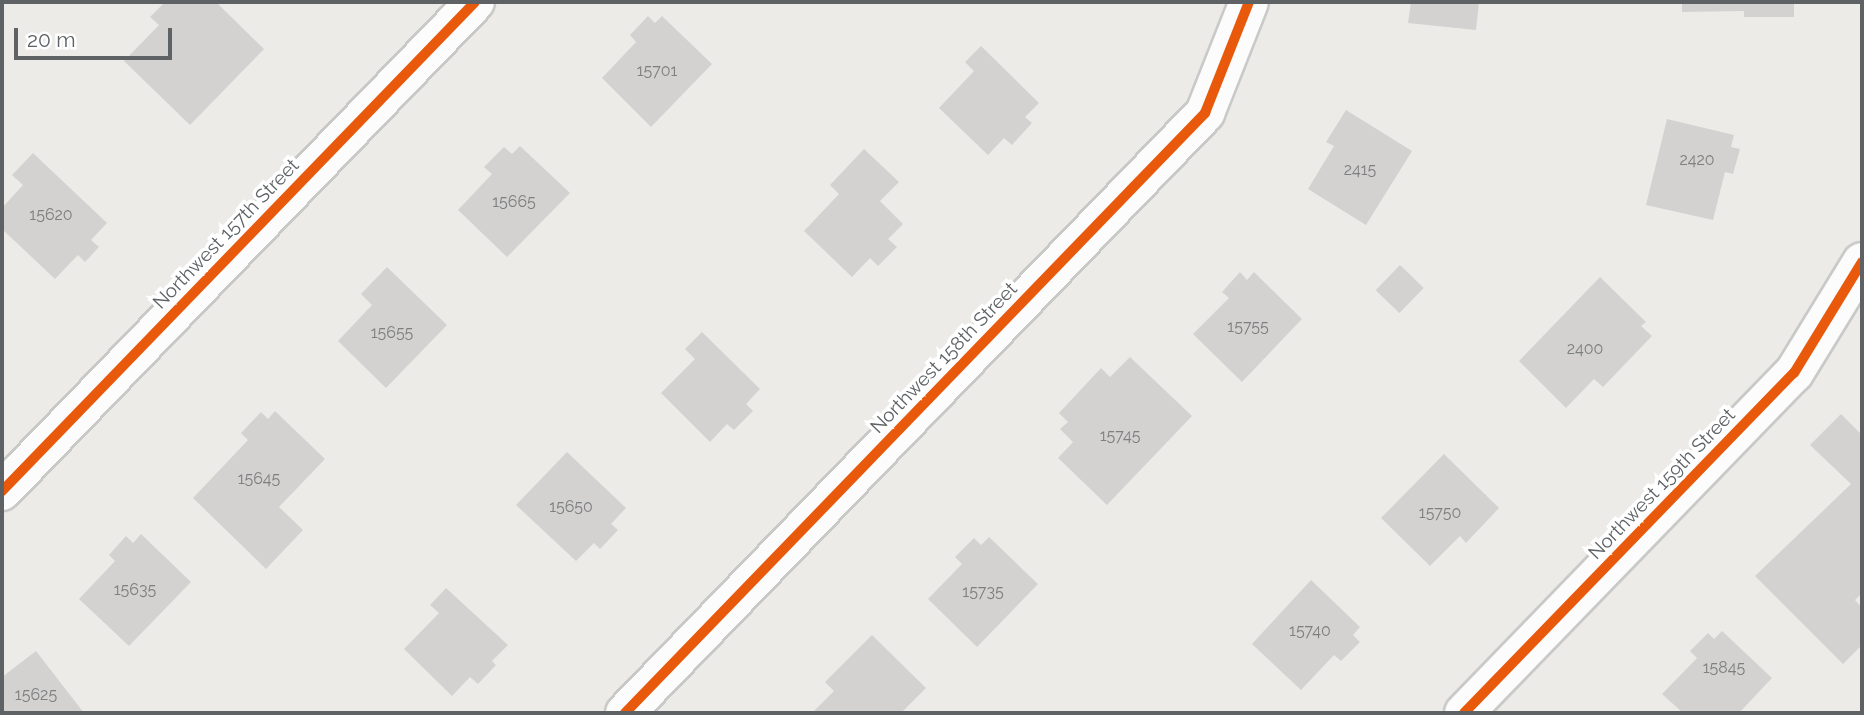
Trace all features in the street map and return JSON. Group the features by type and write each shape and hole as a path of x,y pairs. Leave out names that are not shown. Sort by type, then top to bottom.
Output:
{"street":[{"name":"Northwest 157th Street","path":"2,491 475,2"},
{"name":"Northwest 158th Street","path":"625,713 1205,113 1249,2"},
{"name":"Northwest 159th Street","path":"1464,713 1794,373 1862,262"}],"building":[{"path":"165,2 216,2 264,49 190,125 124,61 159,25 150,17"},
{"path":"1411,2 1479,2 1476,30 1408,23"},
{"path":"1682,2 1794,2 1794,17 1744,17 1744,11 1682,12"},
{"path":"648,16 655,23 662,16 712,64 651,127 602,78 636,42 630,35"},
{"path":"981,46 1039,103 1025,117 1032,123 1012,145 1004,138 988,155 939,108 974,71 965,62"},
{"path":"1346,110 1412,151 1366,225 1308,189 1334,146 1326,142"},
{"path":"1667,119 1734,135 1731,147 1740,149 1733,174 1725,172 1713,220 1646,205"},
{"path":"520,146 570,193 507,257 458,210 492,174 484,167 504,147 512,154"},
{"path":"864,149 899,182 880,201 903,224 888,239 897,247 878,266 870,258 852,277 804,231 839,194 830,185"},
{"path":"33,153 107,223 91,240 99,247 85,262 78,255 55,279 2,229 2,208 23,185 12,175"},
{"path":"1400,265 1424,288 1399,313 1376,290"},
{"path":"387,267 447,325 386,388 338,341 372,305 361,294"},
{"path":"1240,272 1247,280 1254,272 1302,319 1242,382 1193,334 1229,298 1222,292"},
{"path":"1600,277 1646,322 1641,326 1652,336 1603,387 1594,379 1566,408 1519,361"},
{"path":"702,332 760,389 746,404 753,411 734,430 727,424 710,442 661,393 695,359 685,349"},
{"path":"1130,357 1192,416 1107,505 1058,458 1073,442 1060,429 1068,422 1059,413 1101,368 1110,377"},
{"path":"275,411 325,459 279,507 303,530 266,569 193,498 248,440 241,433 261,412 268,419"},
{"path":"1841,414 1862,435 1862,593 1855,600 1862,608 1862,645 1843,664 1755,576 1851,484 1810,445"},
{"path":"567,452 626,508 611,524 618,530 600,549 594,543 576,561 516,505"},
{"path":"1444,454 1499,508 1466,543 1460,536 1430,566 1381,518"},
{"path":"141,534 191,582 129,646 79,599 115,561 109,555 126,536 133,543"},
{"path":"989,537 1038,584 977,647 928,599 962,564 955,557 974,538 981,545"},
{"path":"1311,580 1360,627 1353,635 1360,642 1341,661 1334,655 1301,690 1252,644"},
{"path":"446,588 508,645 492,661 496,665 478,684 470,677 452,696 404,649 439,613 430,605"},
{"path":"1722,631 1772,678 1739,713 1683,713 1662,694 1697,658 1690,651 1708,633 1714,639"},
{"path":"872,635 926,688 901,713 812,713 834,691 825,682"},
{"path":"36,651 84,713 2,713 2,677"}],"cycle path":[{"path":"2,491 475,2"},
{"path":"625,713 1205,113 1249,2"},
{"path":"1464,713 1794,373 1862,262"}]}
